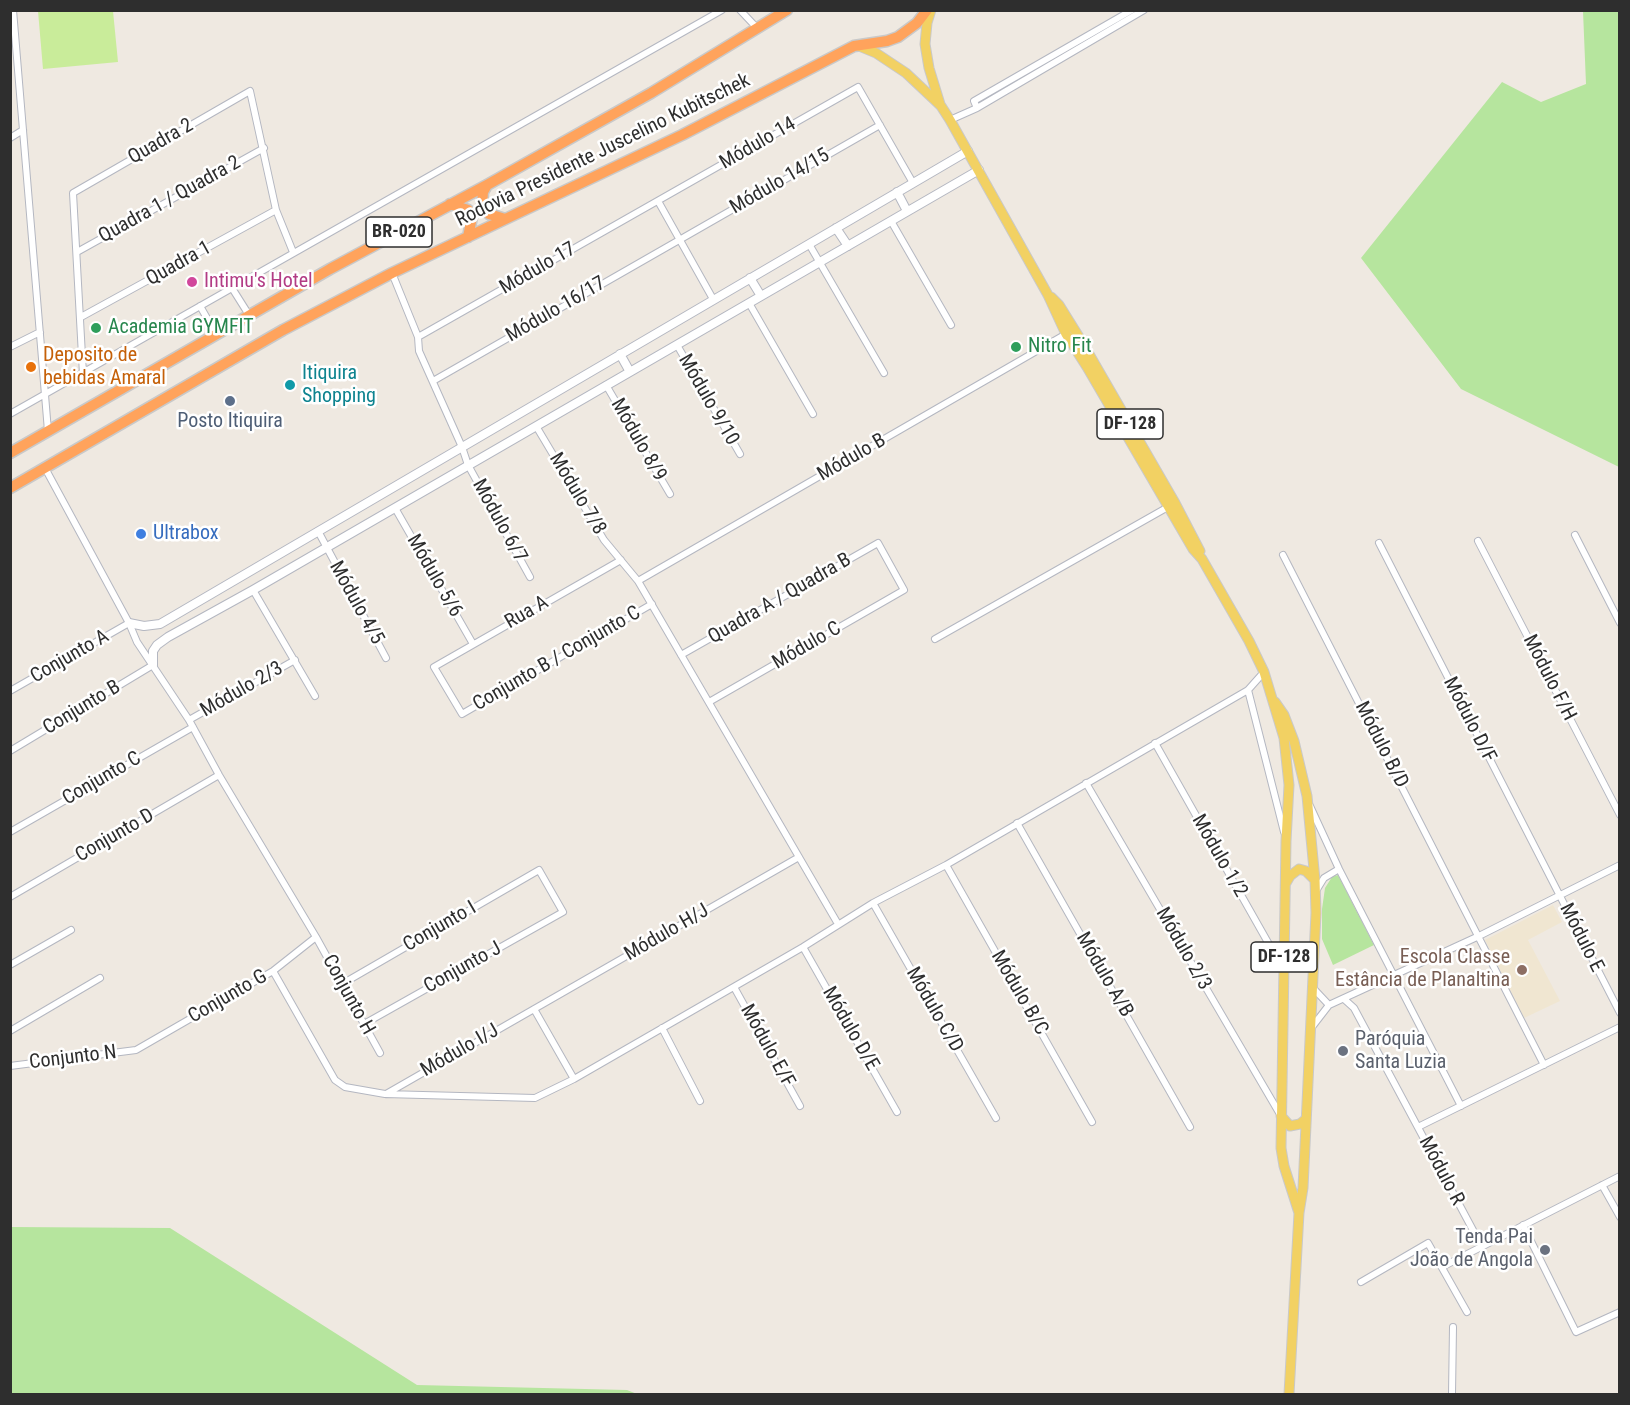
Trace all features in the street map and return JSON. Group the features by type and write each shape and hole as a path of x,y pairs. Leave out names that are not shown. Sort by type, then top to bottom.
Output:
{"highway":[{"name":"Rodovia Presidente Juscelino Kubitschek","path":"10,453 249,315 651,93 787,10"},
{"name":"Rodovia Presidente Juscelino Kubitschek","path":"10,488 284,330 392,273 682,135 854,46 898,37 929,10"},
{"path":"487,184 483,192 482,206 489,214 505,219"},
{"path":"450,204 468,210 472,217 468,237"}],"main road":[{"name":"DF-128","path":"929,10 925,44 929,68 941,106"},
{"name":"DF-128","path":"854,46 876,53 906,73 941,106 1048,295 1065,334 1087,367 1193,549 1202,559 1264,672 1284,738 1287,764 1281,1155 1299,1213"},
{"name":"DF-128","path":"1048,295 1059,305 1098,369 1199,547 1202,559"},
{"path":"1064,314 1065,334 1082,342"},
{"path":"1087,367 1098,369"},
{"path":"1143,448 1144,464"},
{"name":"DF-128","path":"1273,700 1284,715 1294,741 1307,800 1315,880 1303,1188 1299,1213 1289,1395"},
{"path":"1286,884 1290,876 1299,869 1306,871 1315,880"},
{"path":"1281,1116 1290,1126 1300,1124 1306,1119"}],"street":[{"path":"13,10 13,33 48,431"},
{"path":"10,414 722,10"},
{"path":"740,10 757,28"},
{"path":"977,108 974,101 1132,10"},
{"path":"950,120 977,108 1144,10"},
{"name":"Módulo 14","path":"658,201 858,87 880,125"},
{"name":"Quadra 2","path":"76,252 73,193 250,91 264,148"},
{"path":"880,125 913,183"},
{"name":"Módulo 14/15","path":"680,240 880,125"},
{"path":"10,138 23,130"},
{"path":"264,148 276,210 293,252"},
{"name":"Quadra 1 / Quadra 2","path":"76,252 264,148"},
{"path":"129,623 144,627 160,624 968,151"},
{"path":"153,666 153,651 157,645 979,170"},
{"path":"897,192 907,212"},
{"path":"658,201 713,300"},
{"name":"Módulo 17","path":"418,337 658,201"},
{"name":"Quadra 1","path":"81,317 276,210"},
{"path":"891,221 951,325"},
{"path":"836,228 848,246"},
{"name":"Módulo 16/17","path":"433,381 680,240"},
{"path":"809,244 884,373"},
{"path":"76,252 83,374"},
{"name":"Módulo 6/7","path":"392,273 418,337 419,351 468,465 530,577"},
{"path":"750,278 761,296"},
{"path":"232,288 249,315"},
{"path":"749,303 813,414"},
{"path":"200,306 216,334"},
{"path":"10,347 40,332"},
{"name":"Módulo B","path":"638,581 1065,334"},
{"name":"Módulo 9/10","path":"676,345 740,454"},
{"path":"620,354 630,372"},
{"name":"Módulo 8/9","path":"606,386 670,494"},
{"name":"Módulo 7/8","path":"536,426 604,540 638,581 652,604 838,924"},
{"name":"Conjunto H","path":"45,468 129,623 137,642 191,724 380,1053"},
{"path":"935,639 1168,507"},
{"name":"Módulo 5/6","path":"395,508 473,644"},
{"name":"Módulo 4/5","path":"318,531 386,658"},
{"path":"1575,535 1620,623"},
{"name":"Módulo F/H","path":"1478,541 1620,815"},
{"name":"Módulo C","path":"709,702 904,590 878,543"},
{"name":"Quadra A / Quadra B","path":"681,655 878,543"},
{"name":"Módulo D/F","path":"1379,543 1559,896"},
{"name":"Módulo B/D","path":"1283,555 1479,936"},
{"name":"Rua A","path":"434,667 621,560"},
{"path":"253,590 315,696"},
{"name":"Conjunto B / Conjunto C","path":"434,667 462,714 652,604"},
{"name":"Conjunto A","path":"10,691 129,623"},
{"name":"Módulo 2/3","path":"191,724 295,660"},
{"name":"Conjunto B","path":"10,751 153,666"},
{"path":"273,971 334,1080 345,1087 385,1094 536,1098 574,1079 803,947 873,903 946,864 1248,690 1264,672"},
{"path":"1248,690 1286,841"},
{"name":"Conjunto C","path":"10,832 191,724"},
{"name":"Módulo 1/2","path":"1155,742 1284,970"},
{"name":"Conjunto D","path":"10,897 219,775"},
{"name":"Módulo 2/3","path":"1086,783 1281,1116"},
{"path":"1307,800 1339,869 1461,1106"},
{"name":"Módulo A/B","path":"1017,823 1190,1127"},
{"name":"Módulo H/J","path":"534,1009 800,857"},
{"name":"Módulo B/C","path":"946,864 1092,1122"},
{"path":"1310,1029 1329,1005 1479,936 1620,865"},
{"path":"1315,892 1324,878 1339,869"},
{"name":"Conjunto I","path":"342,984 539,870 563,912"},
{"name":"Módulo E","path":"1559,896 1620,1013"},
{"name":"Módulo C/D","path":"873,903 996,1118"},
{"name":"Conjunto J","path":"364,1024 563,912"},
{"path":"10,964 71,930"},
{"path":"1479,936 1544,1065"},
{"name":"Conjunto G","path":"136,1050 273,971 315,937"},
{"name":"Módulo D/E","path":"803,947 897,1112"},
{"path":"10,1031 100,978"},
{"name":"Módulo E/F","path":"734,987 800,1106"},
{"path":"1312,987 1329,1005"},
{"name":"Módulo R","path":"1344,999 1354,1008 1482,1246"},
{"path":"534,1009 574,1079"},
{"name":"Módulo I/J","path":"385,1094 534,1009"},
{"path":"1418,1127 1620,1027"},
{"path":"662,1028 700,1101"},
{"name":"Conjunto N","path":"10,1066 136,1050"},
{"path":"1442,1268 1620,1176"},
{"path":"1602,1185 1620,1217"},
{"path":"1523,1225 1576,1332 1620,1312"},
{"path":"1361,1282 1428,1243 1467,1312"},
{"path":"1452,1395 1453,1327"}],"shaded area":[{"name":"Escola Classe Estância de Planaltina","path":"1553,905 1562,922 1528,940 1560,1001 1524,1018 1485,940"}],"green space":[{"path":"38,11 113,11 118,62 43,69"},
{"path":"1583,11 1619,11 1619,467 1461,389 1361,258 1502,82 1541,102 1586,84"},
{"path":"1338,875 1374,945 1333,965 1322,939 1322,909 1325,888 1332,877"},
{"path":"11,1227 170,1228 417,1385 627,1390 637,1394 11,1394"}],"place":[{"name":"Intimu's Hotel","path":"192,282"},
{"name":"Academia GYMFIT","path":"96,328"},
{"name":"Nitro Fit","path":"1016,347"},
{"name":"Deposito de bebidas Amaral","path":"31,367"},
{"name":"Itiquira Shopping","path":"290,385"},
{"name":"Posto Itiquira","path":"230,401"},
{"name":"Ultrabox","path":"141,534"},
{"name":"Escola Classe Estância de Planaltina","path":"1522,970"},
{"name":"Paróquia Santa Luzia","path":"1343,1051"},
{"name":"Tenda Pai João de Angola","path":"1545,1250"}]}
